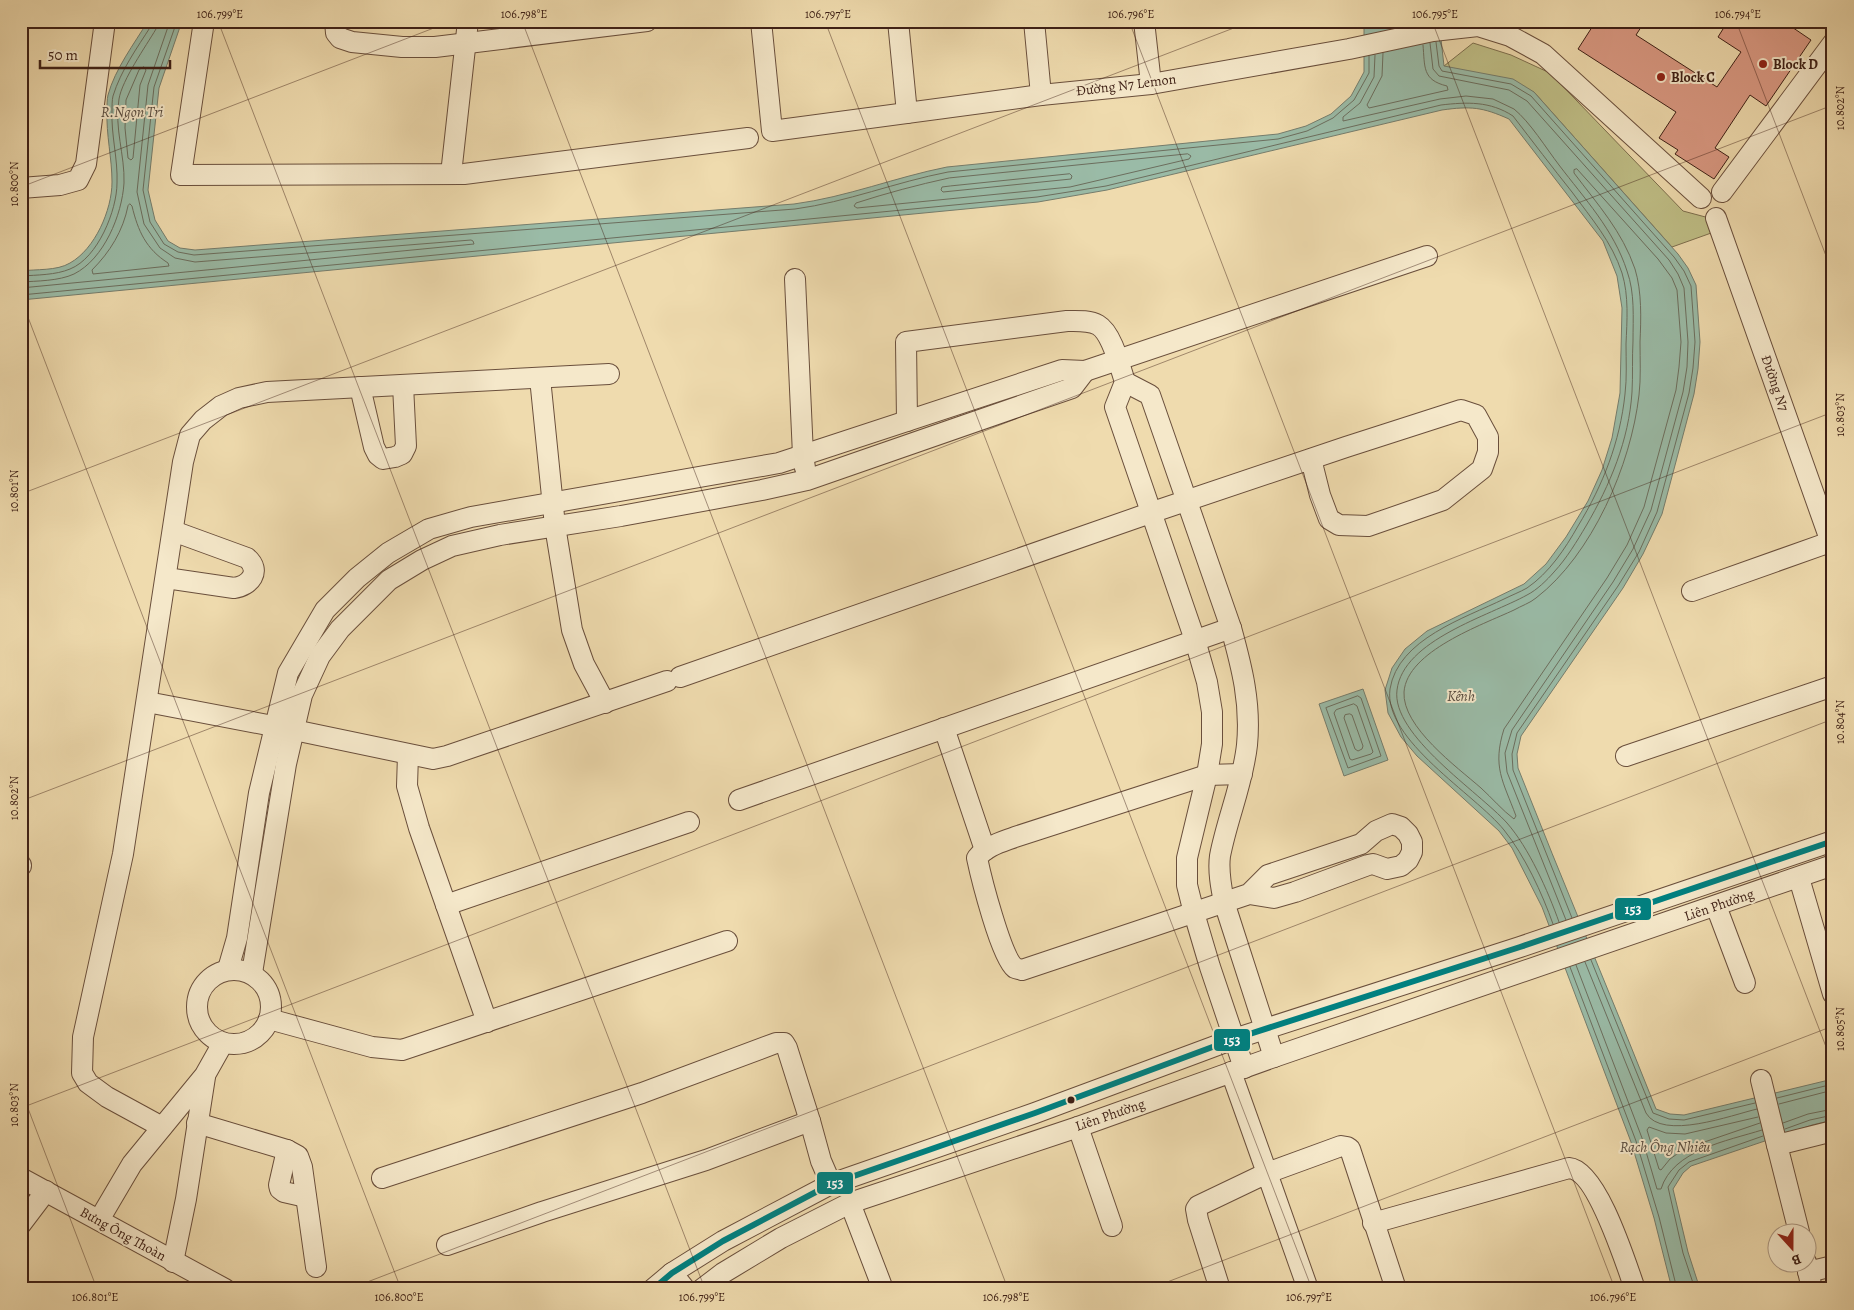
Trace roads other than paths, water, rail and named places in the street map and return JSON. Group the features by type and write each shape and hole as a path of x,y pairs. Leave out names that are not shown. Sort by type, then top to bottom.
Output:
{"street":[{"path":"21,188 60,185 78,180 86,164 104,21"},
{"path":"204,21 181,175 478,173 748,138"},
{"path":"335,21 336,33 340,38 352,42 402,47 435,47 600,24 647,21"},
{"path":"451,174 468,21"},
{"name":"Đường N7 Lemon","path":"761,21 772,131 1041,95 1151,84 1478,24"},
{"path":"898,21 907,114"},
{"path":"1034,21 1041,95"},
{"path":"1144,21 1151,84"},
{"path":"1478,24 1510,36 1543,54 1701,198"},
{"path":"1722,192 1833,43"},
{"path":"1717,190 1722,192 1728,199 1727,209 1716,218 1708,216 1700,207 1701,198 1708,191 1717,190"},
{"name":"Đường N7","path":"1716,218 1832,544"},
{"path":"252,973 286,764 284,728 288,673 306,639 325,610 357,578 388,553 429,529 471,517 779,463 1062,370 1085,371 1427,256"},
{"path":"795,279 803,456 807,480"},
{"path":"907,421 906,342 1050,323 1084,321 1098,325 1108,335 1125,382 1115,407 1195,640 1207,682 1212,712 1212,744 1188,858 1187,885 1234,1039 1238,1070 1267,1173 1308,1289"},
{"path":"228,969 237,938 259,793 284,728 320,656 340,629 388,580 422,560 452,546 500,535 621,516 807,480 1072,388 1085,371"},
{"path":"162,1127 107,1097 88,1082 82,1073 83,1037 123,854 184,462 190,435 203,420 221,406 239,398 268,392 609,374"},
{"path":"540,378 554,526 572,630 584,664 605,702"},
{"path":"1125,382 1150,395 1231,628 1241,663 1248,707 1247,745 1242,774 1220,857 1219,881 1274,1057"},
{"path":"360,387 374,448 383,459 402,454 406,446 403,385"},
{"path":"147,702 433,759 447,756 674,679 1150,513 1187,502 1311,459 1462,410 1476,415 1488,437 1488,452 1482,468 1443,500 1368,526 1339,525 1329,519 1320,495 1311,459"},
{"path":"166,578 234,588 243,587 250,582 254,569 252,563 247,558 173,531"},
{"path":"1692,591 1832,544"},
{"path":"739,800 1231,628"},
{"path":"1626,756 1833,686"},
{"path":"944,728 985,850"},
{"path":"408,755 407,786 419,828 487,1022"},
{"path":"1242,774 1207,775 1015,836 985,850 977,858 986,896 1011,963 1016,969 1022,970 1249,894 1274,898 1368,865 1373,864 1387,869 1400,866 1408,860 1412,852 1412,842 1408,834 1401,827 1392,824 1376,831 1360,844 1268,875 1249,894"},
{"path":"446,905 688,822"},
{"name":"Liên Phường","path":"653,1289 672,1273 723,1241 831,1184 1035,1113 1234,1039 1520,948 1833,840"},
{"name":"Liên Phường","path":"702,1289 723,1273 782,1238 850,1203 1078,1127 1274,1057 1833,865"},
{"path":"1799,878 1833,994"},
{"path":"1716,906 1745,983"},
{"path":"269,1019 372,1047 402,1050 727,941"},
{"path":"228,969 240,969 252,973 268,990 271,1002 269,1019 259,1035 248,1041 236,1044 223,1043 212,1037 203,1028 197,1017 196,1004 199,992 206,981 216,973 228,969"},
{"path":"99,1220 132,1164 205,1075 223,1043"},
{"path":"382,1178 642,1093 776,1043 784,1043 821,1161 831,1184"},
{"path":"173,1262 186,1199 205,1075"},
{"path":"1763,1088 1796,1222"},
{"path":"447,1245 542,1212 706,1160 810,1121"},
{"path":"197,1123 287,1150 298,1156 301,1161 316,1268"},
{"path":"1078,1127 1112,1226"},
{"path":"1776,1142 1833,1131"},
{"path":"1220,1289 1196,1208 1267,1173 1341,1146 1350,1149 1396,1289"},
{"path":"1374,1223 1569,1168 1576,1169 1602,1201 1635,1289"},
{"name":"Bưng Ông Thoàn","path":"21,1178 225,1289"},
{"path":"21,1224 46,1191"},
{"path":"850,1203 882,1289"},
{"path":"1809,1274 1833,1266"},
{"path":"672,1273 685,1289"}],"water":[{"name":"Kênh","path":"148,21 182,21 159,88 148,190 155,220 168,241 180,248 195,250 794,204 833,197 947,167 1278,134 1306,126 1331,114 1351,96 1364,72 1364,21 1439,21 1444,66 1513,79 1534,92 1678,254 1688,268 1696,285 1700,342 1698,369 1694,394 1662,514 1643,554 1623,588 1521,736 1517,754 1518,768 1656,1109 1670,1114 1684,1115 1833,1079 1833,1120 1812,1125 1691,1166 1683,1173 1673,1189 1688,1252 1700,1289 1672,1289 1654,1218 1631,1142 1542,907 1512,848 1499,831 1417,756 1401,737 1388,713 1385,690 1392,668 1405,649 1427,631 1524,584 1546,564 1566,537 1588,501 1602,470 1612,438 1620,393 1622,308 1617,276 1603,241 1509,119 1476,108 1442,110 1107,190 1038,202 21,300 21,271 53,269 65,266 79,257 94,239 100,228 109,204 112,182 107,119 108,95 120,66"},
{"path":"1363,689 1388,760 1344,776 1319,704"}],"place":[{"name":"Block D","path":"1763,64"},
{"name":"Block C","path":"1661,77"}],"water label":[{"name":"R.Ngọn Tri","path":"132,112"},
{"name":"Rạch Ông Nhiêu","path":"1665,1147"}]}
